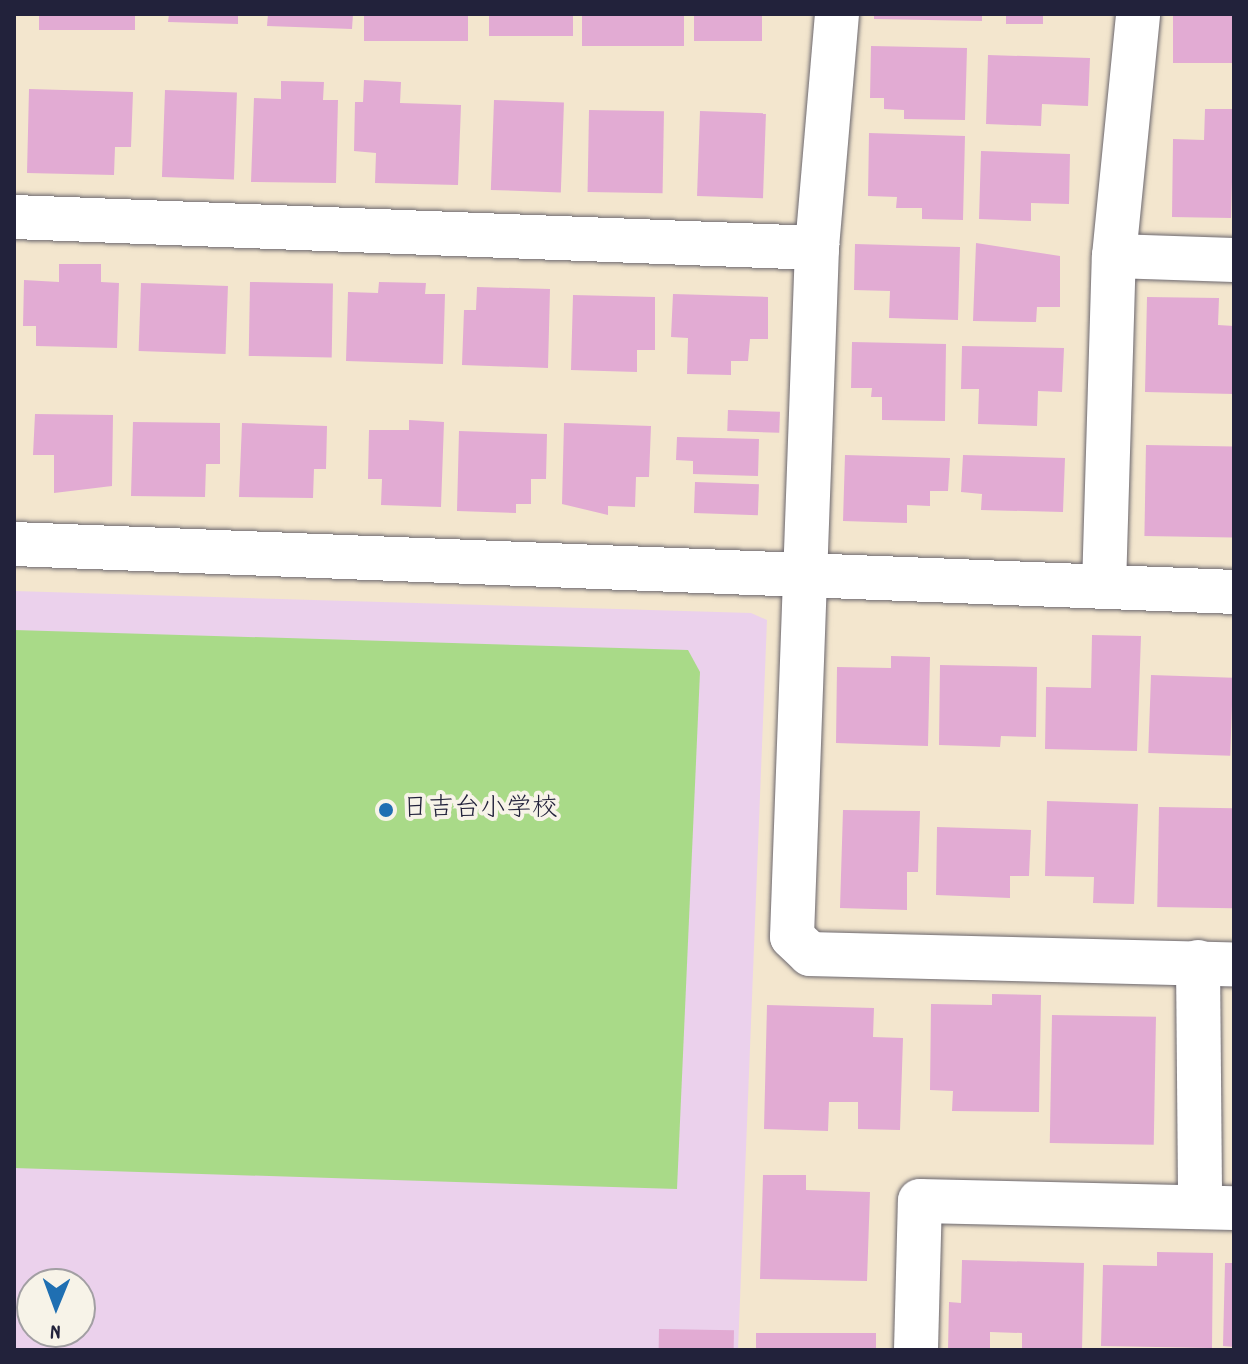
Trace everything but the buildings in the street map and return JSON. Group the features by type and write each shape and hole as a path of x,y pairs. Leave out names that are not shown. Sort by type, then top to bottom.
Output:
{"street":[{"path":"837,14 817,248 792,937 810,954 1216,963 1217,1208 920,1201 916,1350"},
{"path":"1104,587 1114,256 1138,14"},
{"path":"14,217 817,248"},
{"path":"1114,256 1234,260"},
{"path":"14,544 806,578 1234,592"}],"shaded area":[{"name":"日吉台小学校","path":"14,591 751,613 767,620 738,1350 14,1350"}],"green space":[{"name":"日吉台小学校","path":"14,630 688,650 700,672 677,1189 14,1168"}],"place":[{"name":"日吉台小学校","path":"386,810"}]}
